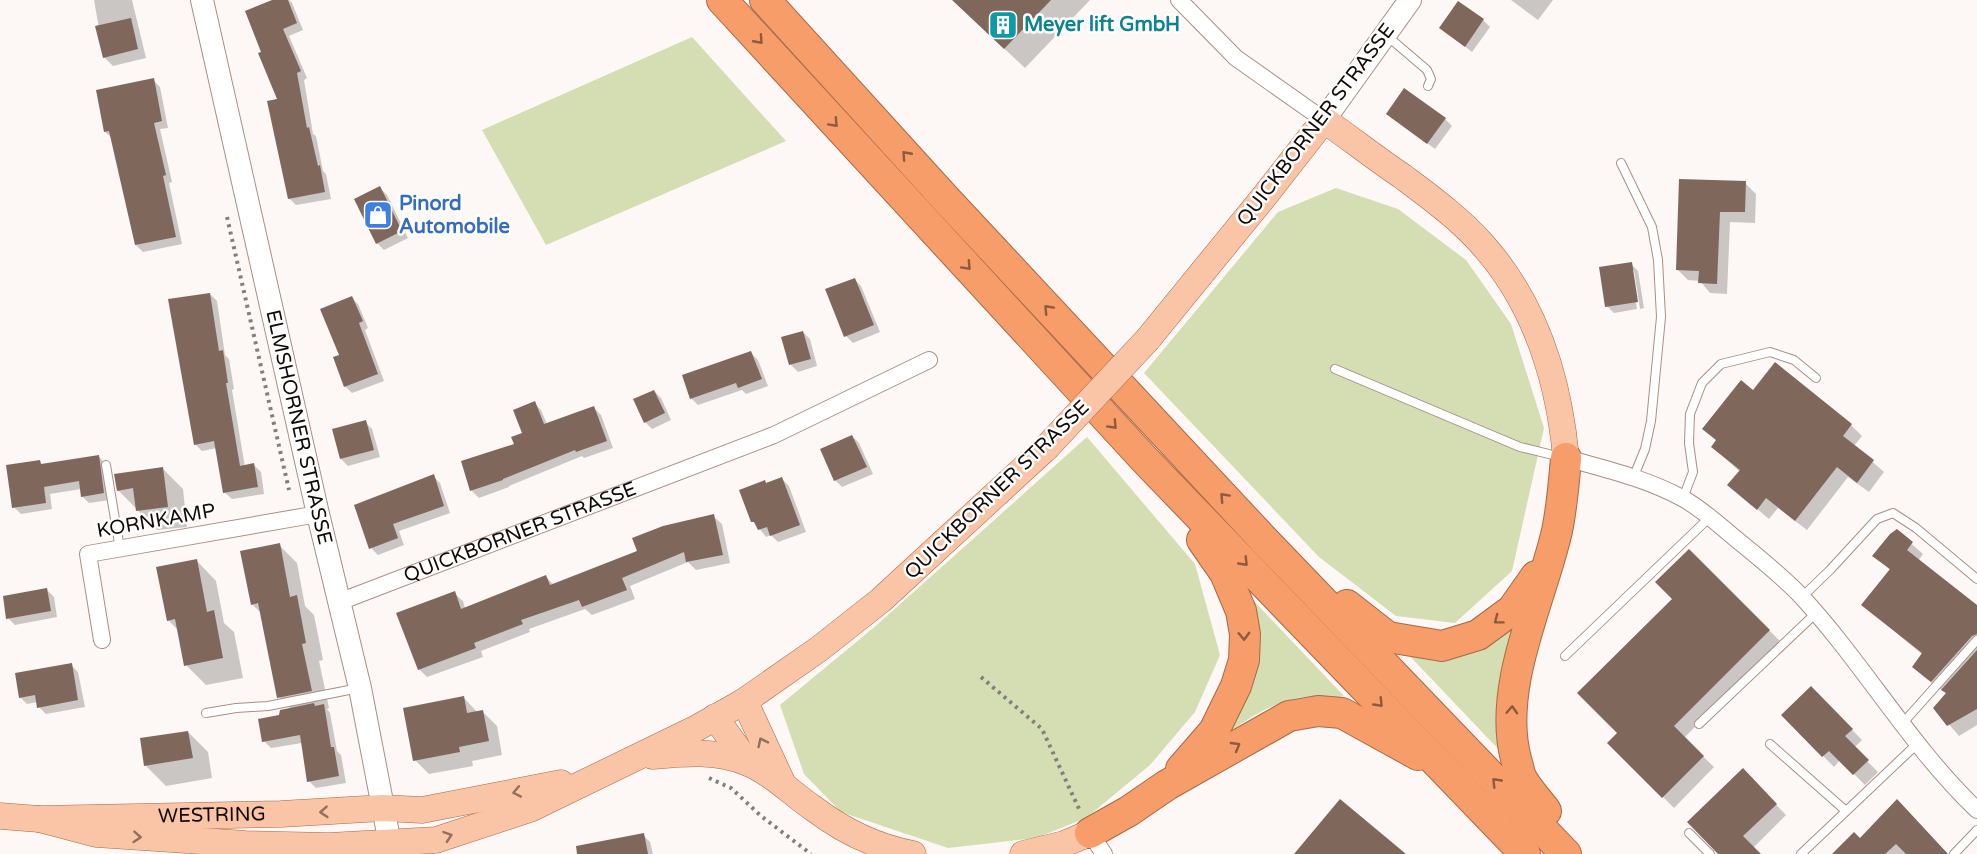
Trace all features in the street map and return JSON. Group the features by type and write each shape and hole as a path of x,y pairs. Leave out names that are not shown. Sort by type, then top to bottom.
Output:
{"highway":[{"path":"722,0 1145,460 1525,854"},
{"path":"765,0 945,198 1264,540 1566,854"},
{"path":"1566,458 1563,499 1556,533 1516,678 1511,724 1514,752 1521,777 1578,854"},
{"path":"1145,460 1225,573 1241,611 1245,634 1244,660 1236,686 1214,730 1167,785"},
{"path":"1264,540 1388,637 1442,646 1478,635 1512,610 1548,559"},
{"path":"1097,844 1129,811 1167,785 1289,716 1317,711 1342,712 1404,749 1440,766"}],"main road":[{"name":"QUICKBORNER STRASSE","path":"391,849 436,840 530,809 638,758 743,702 819,649 881,600 1046,448 1148,339 1324,120"},
{"path":"1324,120 1454,215 1483,244 1509,279 1530,315 1547,358 1558,404 1566,458"},
{"path":"743,702 782,782"},
{"path":"715,717 748,763"},
{"path":"638,758 700,752 748,763 782,782 812,808 846,831 888,849 913,854"},
{"name":"QUICKBORNER STRASSE","path":"383,808 422,810 595,777"},
{"name":"WESTRING","path":"0,816 39,819 281,814 383,808"},
{"name":"WESTRING","path":"39,819 96,834 246,844 391,849"},
{"path":"1023,854 1064,844 1097,844"}],"street":[{"name":"ELMSHORNER STRASSE","path":"202,0 318,514 360,688 391,849"},
{"path":"1179,0 1236,58 1324,120"},
{"name":"QUICKBORNER STRASSE","path":"1324,120 1410,0"},
{"name":"QUICKBORNER STRASSE","path":"339,602 774,435 929,360"},
{"path":"1566,458 1634,476 1683,498 1710,517 1774,570 1802,597 1950,785 1977,810"},
{"name":"KORNKAMP","path":"102,640 88,554 318,514"}],"lane":[{"path":"1385,34 1427,70 1431,79 1428,86"},
{"path":"1621,163 1652,228 1658,260 1661,317 1651,421 1645,449 1634,476"},
{"path":"1683,498 1693,472 1689,443 1690,414 1702,382 1721,364 1770,352 1794,360 1816,378"},
{"path":"1335,369 1520,447 1566,458"},
{"path":"106,465 120,549"},
{"path":"1802,597 1877,519 1893,513 1916,528 1977,579"},
{"path":"1565,656 1710,517"},
{"path":"1700,724 1815,614"},
{"path":"1902,724 1977,640"},
{"path":"206,713 268,706 360,688"},
{"path":"1770,744 1846,811"},
{"path":"1800,854 1917,744"},
{"path":"1954,854 1977,830"},
{"path":"1689,833 1710,854"}],"path":[{"path":"981,677 1042,729 1097,844"}],"green space":[{"path":"692,37 786,141 546,245 482,130"},
{"path":"1336,188 1398,209 1466,260 1511,324 1544,428 1512,571 1455,623 1396,616 1319,557 1144,373 1278,212"},
{"path":"1087,437 1195,564 1220,655 1195,712 1150,765 1086,818 1036,838 948,848 841,812 804,774 780,705 878,624"},
{"path":"1250,597 1344,696 1312,696 1281,702 1252,717 1225,735"},
{"path":"1519,610 1505,756 1403,649"}],"building":[{"path":"272,0 288,0 297,23 283,29 301,71 297,73 307,128 309,127 318,166 320,165 325,192 288,199 267,101 277,99 258,53 261,52 245,11"},
{"name":"Meyer lift GmbH","path":"952,0 1051,0 1004,49"},
{"path":"1458,1 1484,19 1465,47 1439,28"},
{"path":"131,18 138,49 103,58 95,26"},
{"path":"154,78 162,121 154,123 166,175 163,176 176,237 135,245 109,131 104,132 96,90"},
{"path":"1404,88 1446,118 1427,144 1386,114"},
{"path":"1679,179 1746,181 1745,212 1720,212 1717,284 1698,283 1699,271 1676,270"},
{"name":"Pinord Automobile","path":"380,186 402,231 376,244 354,199"},
{"path":"1632,262 1638,302 1605,307 1599,267"},
{"path":"855,278 874,325 844,337 825,289"},
{"path":"210,293 219,351 223,350 228,383 226,383 240,466 254,463 258,487 223,493 214,441 194,445 168,299"},
{"path":"352,296 363,321 359,323 378,374 344,387 333,357 339,355 320,309"},
{"path":"803,331 811,359 789,365 781,337"},
{"path":"751,351 762,379 738,388 736,383 690,399 682,375"},
{"path":"1775,362 1852,424 1843,436 1874,460 1857,483 1837,467 1795,521 1766,498 1757,510 1727,485 1740,470 1711,447 1716,440 1702,429 1741,380 1753,390"},
{"path":"654,390 665,413 644,423 633,399"},
{"path":"535,401 544,424 594,406 607,441 576,452 575,450 470,491 461,461 514,444 511,437 522,433 513,410"},
{"path":"366,420 374,450 340,459 332,429"},
{"path":"852,435 867,467 834,481 820,449"},
{"path":"99,455 104,493 81,497 79,481 44,487 46,503 12,508 6,465 40,460 41,464"},
{"path":"163,467 168,507 136,511 133,488 117,491 114,474"},
{"path":"434,474 444,506 393,524 398,538 369,549 354,505"},
{"path":"782,477 800,525 770,536 767,527 758,530 754,522 751,522 739,490 765,480 766,483"},
{"path":"714,514 723,555 686,562 684,552 622,578 627,590 582,607 579,600 521,620 523,624 474,643 476,648 418,670 396,613 455,591 461,609 546,575 550,585 637,551 632,538 663,526"},
{"path":"1897,529 1913,542 1907,550 1977,605 1977,634 1972,636 1931,682 1912,667 1922,653 1861,605 1890,569 1872,556"},
{"path":"280,543 290,597 297,595 306,643 302,644 312,691 277,698 258,603 251,605 240,551"},
{"path":"1689,549 1770,630 1674,726 1704,756 1662,798 1607,743 1617,733 1577,693 1672,599 1655,582"},
{"path":"197,559 207,612 214,610 223,658 184,666 175,619 167,621 156,567"},
{"path":"47,588 51,611 6,619 3,596"},
{"path":"1977,650 1977,709 1947,726 1933,708 1946,693 1941,690"},
{"path":"72,663 78,700 37,708 35,695 19,698 15,673"},
{"path":"1811,686 1853,729 1845,736 1869,760 1853,775 1829,751 1822,757 1781,715"},
{"path":"464,696 467,713 483,710 489,741 459,747 460,752 413,761 403,708"},
{"path":"314,703 315,706 324,704 331,747 334,747 339,776 307,782 300,735 262,742 258,719 279,715 280,710"},
{"path":"188,731 193,758 144,766 140,738"},
{"path":"1743,768 1777,804 1743,836 1761,854 1718,854 1687,822"},
{"path":"1340,799 1406,854 1294,854"},
{"path":"1897,799 1948,854 1906,854 1896,844 1885,854 1832,854 1854,832 1860,838"},
{"path":"644,833 648,854 577,854 576,846"}],"place":[{"name":"Meyer lift GmbH","path":"1003,25"},
{"name":"Pinord Automobile","path":"378,215"}]}
